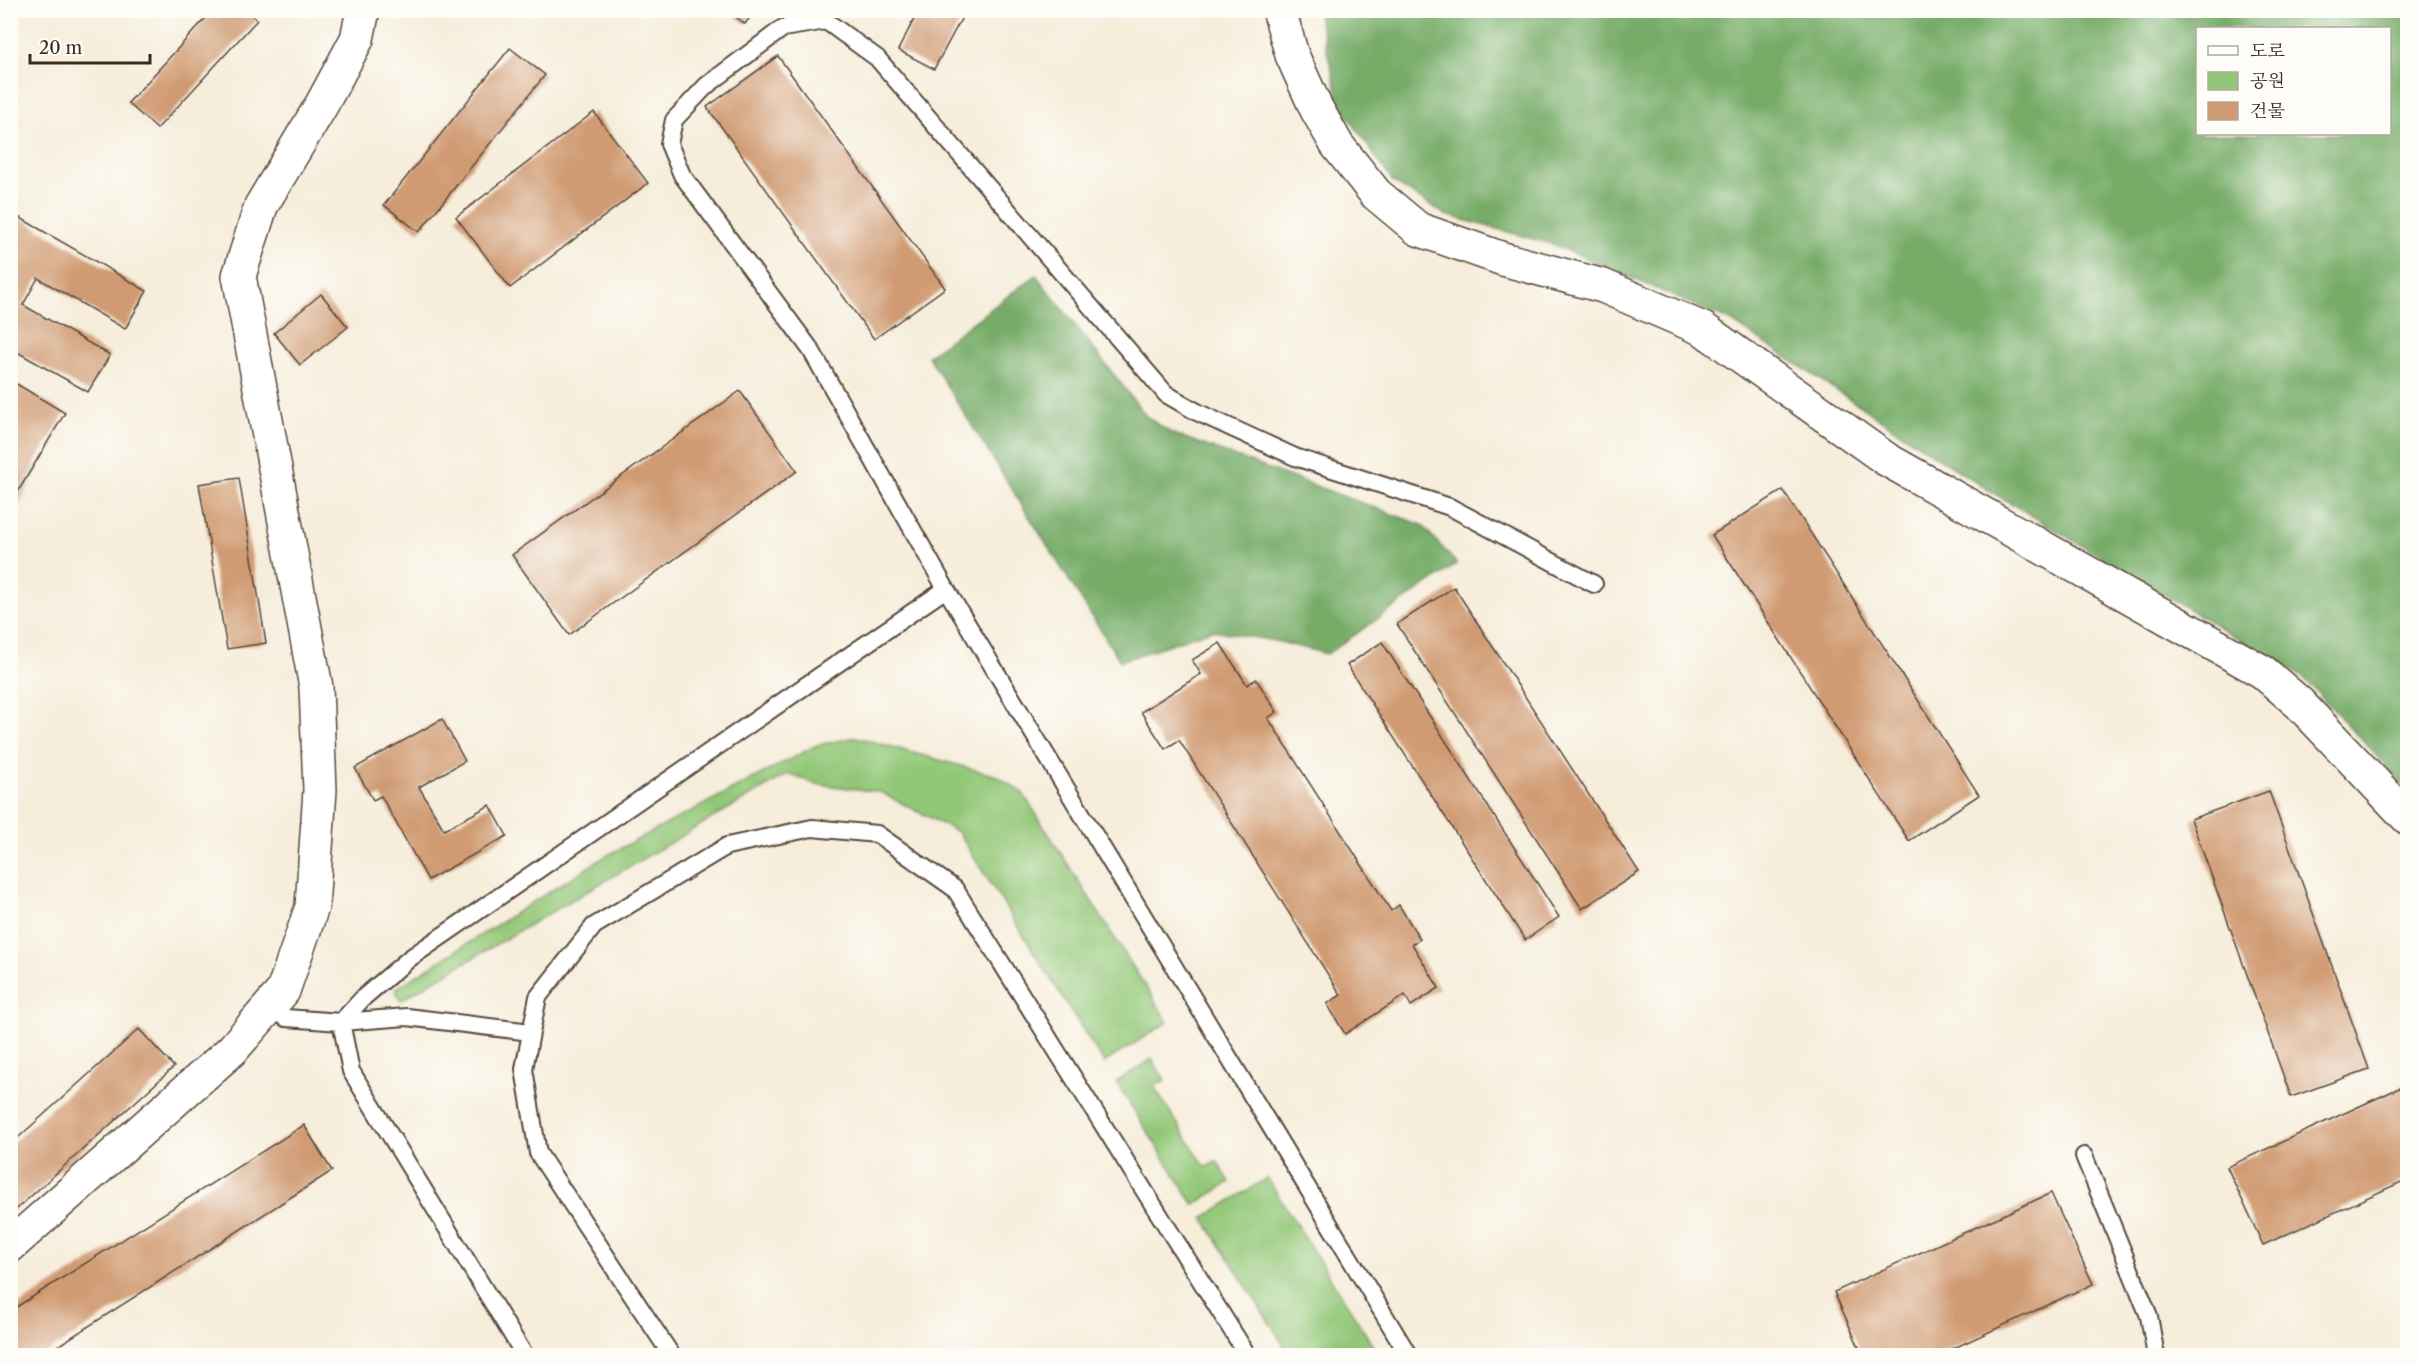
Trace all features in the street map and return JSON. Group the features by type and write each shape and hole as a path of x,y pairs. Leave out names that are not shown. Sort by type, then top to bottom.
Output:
{"street":[{"path":"10,1246 232,1050 283,991 312,907 320,790 316,687 239,276 261,206 322,104 357,39 363,10"},
{"path":"1279,10 1292,55 1316,108 1337,145 1376,194 1418,229 1503,259 1603,286 1703,329 1886,459 2263,672 2307,711 2408,818"}],"lane":[{"path":"1409,1356 946,589 811,350 682,175 669,144 674,120 706,86 783,28 826,21 877,58 1166,394 1197,412 1295,457 1450,507 1594,584"},
{"path":"341,1022 364,997 410,958 946,589"},
{"path":"672,1356 538,1153 524,1070 538,997 594,926 727,846 812,828 877,834 954,889 1248,1356"},
{"path":"270,1007 286,1018 341,1022 407,1017 531,1032"},
{"path":"341,1022 351,1071 525,1356"},
{"path":"2084,1156 2149,1316 2156,1356"}],"shaded area":[{"path":"11,453 38,469 11,520"}],"green space":[{"path":"1317,11 2407,11 2407,789 2303,677 1980,485 1731,321 1555,245 1446,215 1393,182 1341,107"},
{"path":"1036,275 1146,416 1171,433 1422,525 1457,564 1327,654 1280,642 1212,630 1120,661 928,356"},
{"path":"856,737 997,776 1022,792 1168,1022 1104,1063 958,832 880,792 816,784 788,774 401,1000 395,989 606,856 817,745"},
{"path":"1152,1059 1165,1080 1154,1087 1206,1168 1217,1161 1230,1182 1194,1205 1116,1082"},
{"path":"1267,1178 1379,1355 1290,1355 1203,1218"}],"building":[{"path":"213,10 247,10 257,20 157,129 128,103"},
{"path":"727,10 756,10 745,24"},
{"path":"919,10 966,10 934,69 898,50"},
{"path":"510,48 545,75 419,232 384,205"},
{"path":"778,56 945,288 874,339 707,107"},
{"path":"594,112 648,183 510,288 456,217"},
{"path":"10,212 147,291 125,329 38,278 23,305 110,355 88,392 10,348"},
{"path":"321,294 348,327 300,365 274,333"},
{"path":"10,380 65,413 10,505"},
{"path":"740,391 797,471 569,635 512,555"},
{"path":"239,478 266,643 227,649 199,484"},
{"path":"1783,490 1979,795 1909,841 1712,535"},
{"path":"1454,587 1639,872 1582,909 1397,624"},
{"path":"1382,642 1559,917 1525,940 1347,665"},
{"path":"1220,643 1247,685 1256,679 1277,712 1268,718 1391,911 1399,905 1420,939 1412,944 1439,988 1411,1006 1405,995 1345,1034 1327,1004 1341,995 1179,740 1165,749 1141,712 1201,674 1192,660"},
{"path":"442,719 465,761 419,787 444,830 490,805 507,836 428,880 381,796 373,800 355,768"},
{"path":"2269,791 2369,1069 2291,1097 2191,819"},
{"path":"139,1029 174,1067 10,1215 10,1145"},
{"path":"2408,1084 2408,1179 2263,1245 2227,1167"},
{"path":"304,1125 332,1171 42,1356 10,1356 10,1311"},
{"path":"2051,1193 2093,1284 1937,1356 1863,1356 1834,1292"}]}
